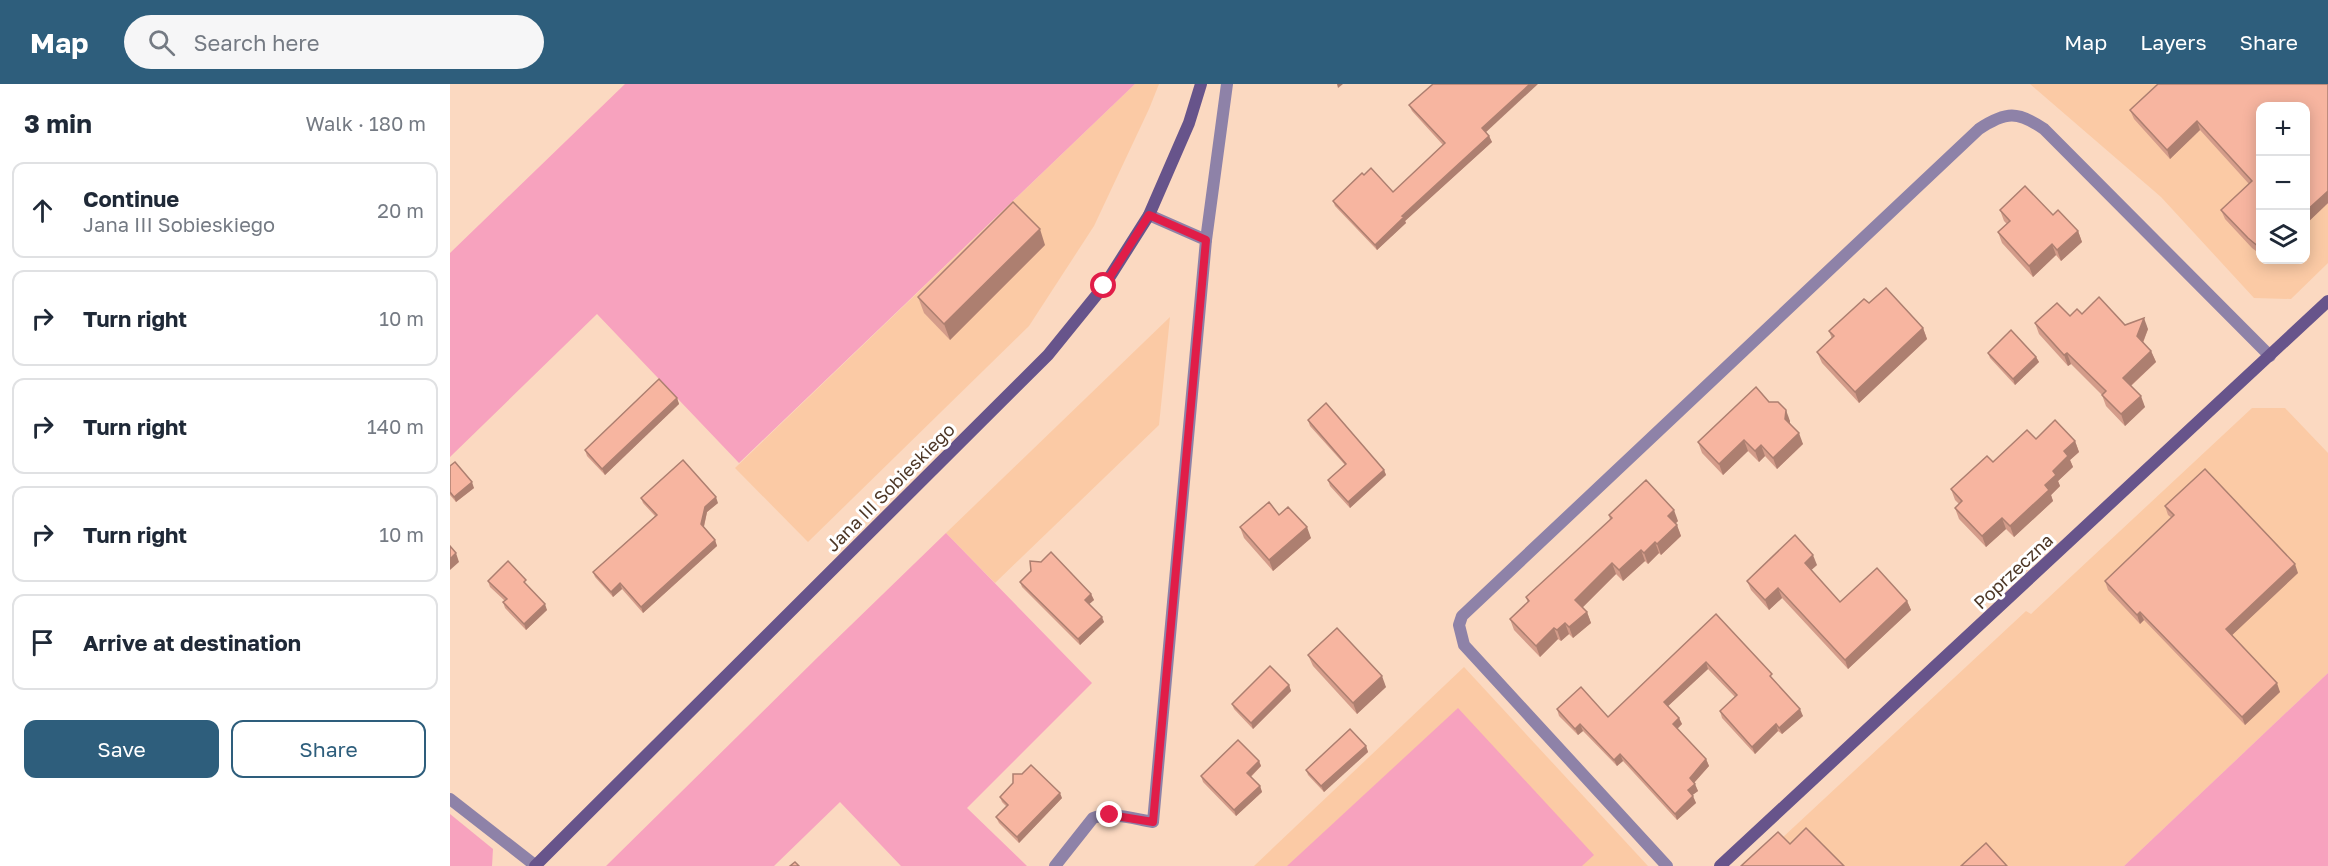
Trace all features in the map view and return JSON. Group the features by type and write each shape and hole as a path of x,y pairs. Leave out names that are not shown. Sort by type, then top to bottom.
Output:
{"main road":[{"name":"Jana III Sobieskiego","path":"536,866 1048,355 1104,286 1149,215 1189,123 1201,84"},
{"name":"Poprzeczna","path":"1720,866 2328,301"}],"street":[{"path":"1055,866 1093,818 1110,815 1153,822 1206,240 1227,84"},
{"path":"1667,866 1464,645 1459,625 1462,616 1979,129 1995,118 2008,115 2026,116 2044,129 2270,356"},
{"path":"1149,215 1206,240"},
{"path":"450,799 536,866"}],"shaded area":[{"path":"625,84 1135,84 739,463 597,314 450,457 450,253"},
{"path":"1135,84 1159,84 1094,226 1029,326 808,542 735,468"},
{"path":"2030,84 2328,84 2328,263 2291,299 2254,298 2161,197"},
{"path":"1170,317 1159,425 995,583 946,533"},
{"path":"2252,408 2285,408 2328,453 2328,673 2124,866 1752,866 2026,611 2031,614"},
{"path":"946,533 1092,683 967,808 1027,866 901,866 840,802 774,866 606,866 819,656"},
{"path":"1464,667 1648,866 1254,866"},
{"path":"2328,673 2328,866 2124,866"},
{"path":"1458,708 1594,855 1582,866 1287,866"},
{"path":"450,814 493,849 492,866 450,866"}],"building":[{"path":"1433,84 1530,84 1482,128 1489,136 1402,216 1404,217 1375,245 1333,201 1362,173 1364,175 1371,168 1393,192 1445,143 1409,105"},
{"path":"2158,84 2328,84 2328,191 2310,207 2310,102 2256,102 2256,245 2221,210 2252,181 2197,121 2167,150 2130,110"},
{"path":"2025,186 2053,215 2058,210 2078,231 2057,250 2052,244 2029,266 1998,232 2010,221 2000,210"},
{"path":"1013,202 1040,229 944,324 918,297"},
{"path":"1886,288 1923,328 1855,392 1817,352 1834,336 1829,331 1864,299 1869,303"},
{"path":"2099,297 2125,325 2144,318 2137,336 2151,351 2123,378 2141,396 2121,414 2102,395 2106,391 2067,353 2064,355 2035,323 2057,303 2070,316 2077,309 2082,314"},
{"path":"2011,330 2036,357 2013,379 1988,353"},
{"path":"659,379 677,398 602,469 585,450"},
{"path":"1756,387 1769,402 1778,402 1786,410 1785,419 1799,433 1773,458 1761,445 1755,451 1744,440 1719,464 1698,442"},
{"path":"1326,403 1384,470 1348,502 1328,480 1346,464 1308,420"},
{"path":"2055,420 2075,441 2064,451 2068,456 2053,471 2056,475 2045,485 2049,490 2010,526 2002,518 1982,536 1955,508 1962,501 1951,489 1987,456 1993,462 2027,430 2036,439"},
{"path":"683,460 716,497 705,507 701,524 715,540 641,607 620,583 611,592 593,572 657,515 641,498"},
{"path":"455,462 472,482 454,497 450,492 450,466"},
{"path":"2205,469 2295,564 2226,629 2277,683 2242,717 2140,612 2137,615 2105,581 2174,515 2165,506"},
{"path":"1646,480 1674,510 1668,516 1677,525 1657,544 1655,542 1644,553 1641,550 1619,570 1612,563 1575,600 1587,612 1569,627 1565,623 1557,630 1554,628 1536,646 1510,619 1529,601 1526,597 1612,518 1609,515"},
{"path":"1269,502 1279,515 1288,507 1307,527 1269,560 1240,527"},
{"path":"1795,535 1813,555 1805,563 1840,602 1877,568 1907,601 1845,660 1778,588 1765,600 1747,581"},
{"path":"450,546 456,553 450,559"},
{"path":"1051,552 1091,594 1085,600 1102,617 1078,639 1020,582 1031,571 1030,561 1041,562"},
{"path":"508,561 545,604 524,624 503,602 507,599 488,581"},
{"path":"1716,614 1772,674 1770,676 1800,709 1779,728 1776,724 1752,747 1720,711 1737,695 1706,662 1664,702 1679,718 1673,724 1706,759 1690,778 1695,784 1688,790 1693,796 1675,814 1620,754 1614,760 1580,724 1575,729 1557,709 1581,687 1608,717"},
{"path":"1337,628 1382,676 1353,703 1308,655"},
{"path":"1270,666 1289,685 1251,723 1232,704"},
{"path":"1350,729 1366,746 1321,786 1306,770"},
{"path":"1238,740 1259,761 1247,773 1260,786 1234,810 1201,776"},
{"path":"1031,765 1060,793 1017,837 996,817 1008,805 1000,797 1013,783 1013,774 1022,774"},
{"path":"1806,828 1844,866 1741,866 1778,832 1790,844"},
{"path":"1986,843 2007,866 1961,866"}],"route":[{"path":"1104,286 1149,215 1206,240 1153,822 1110,815"}]}
